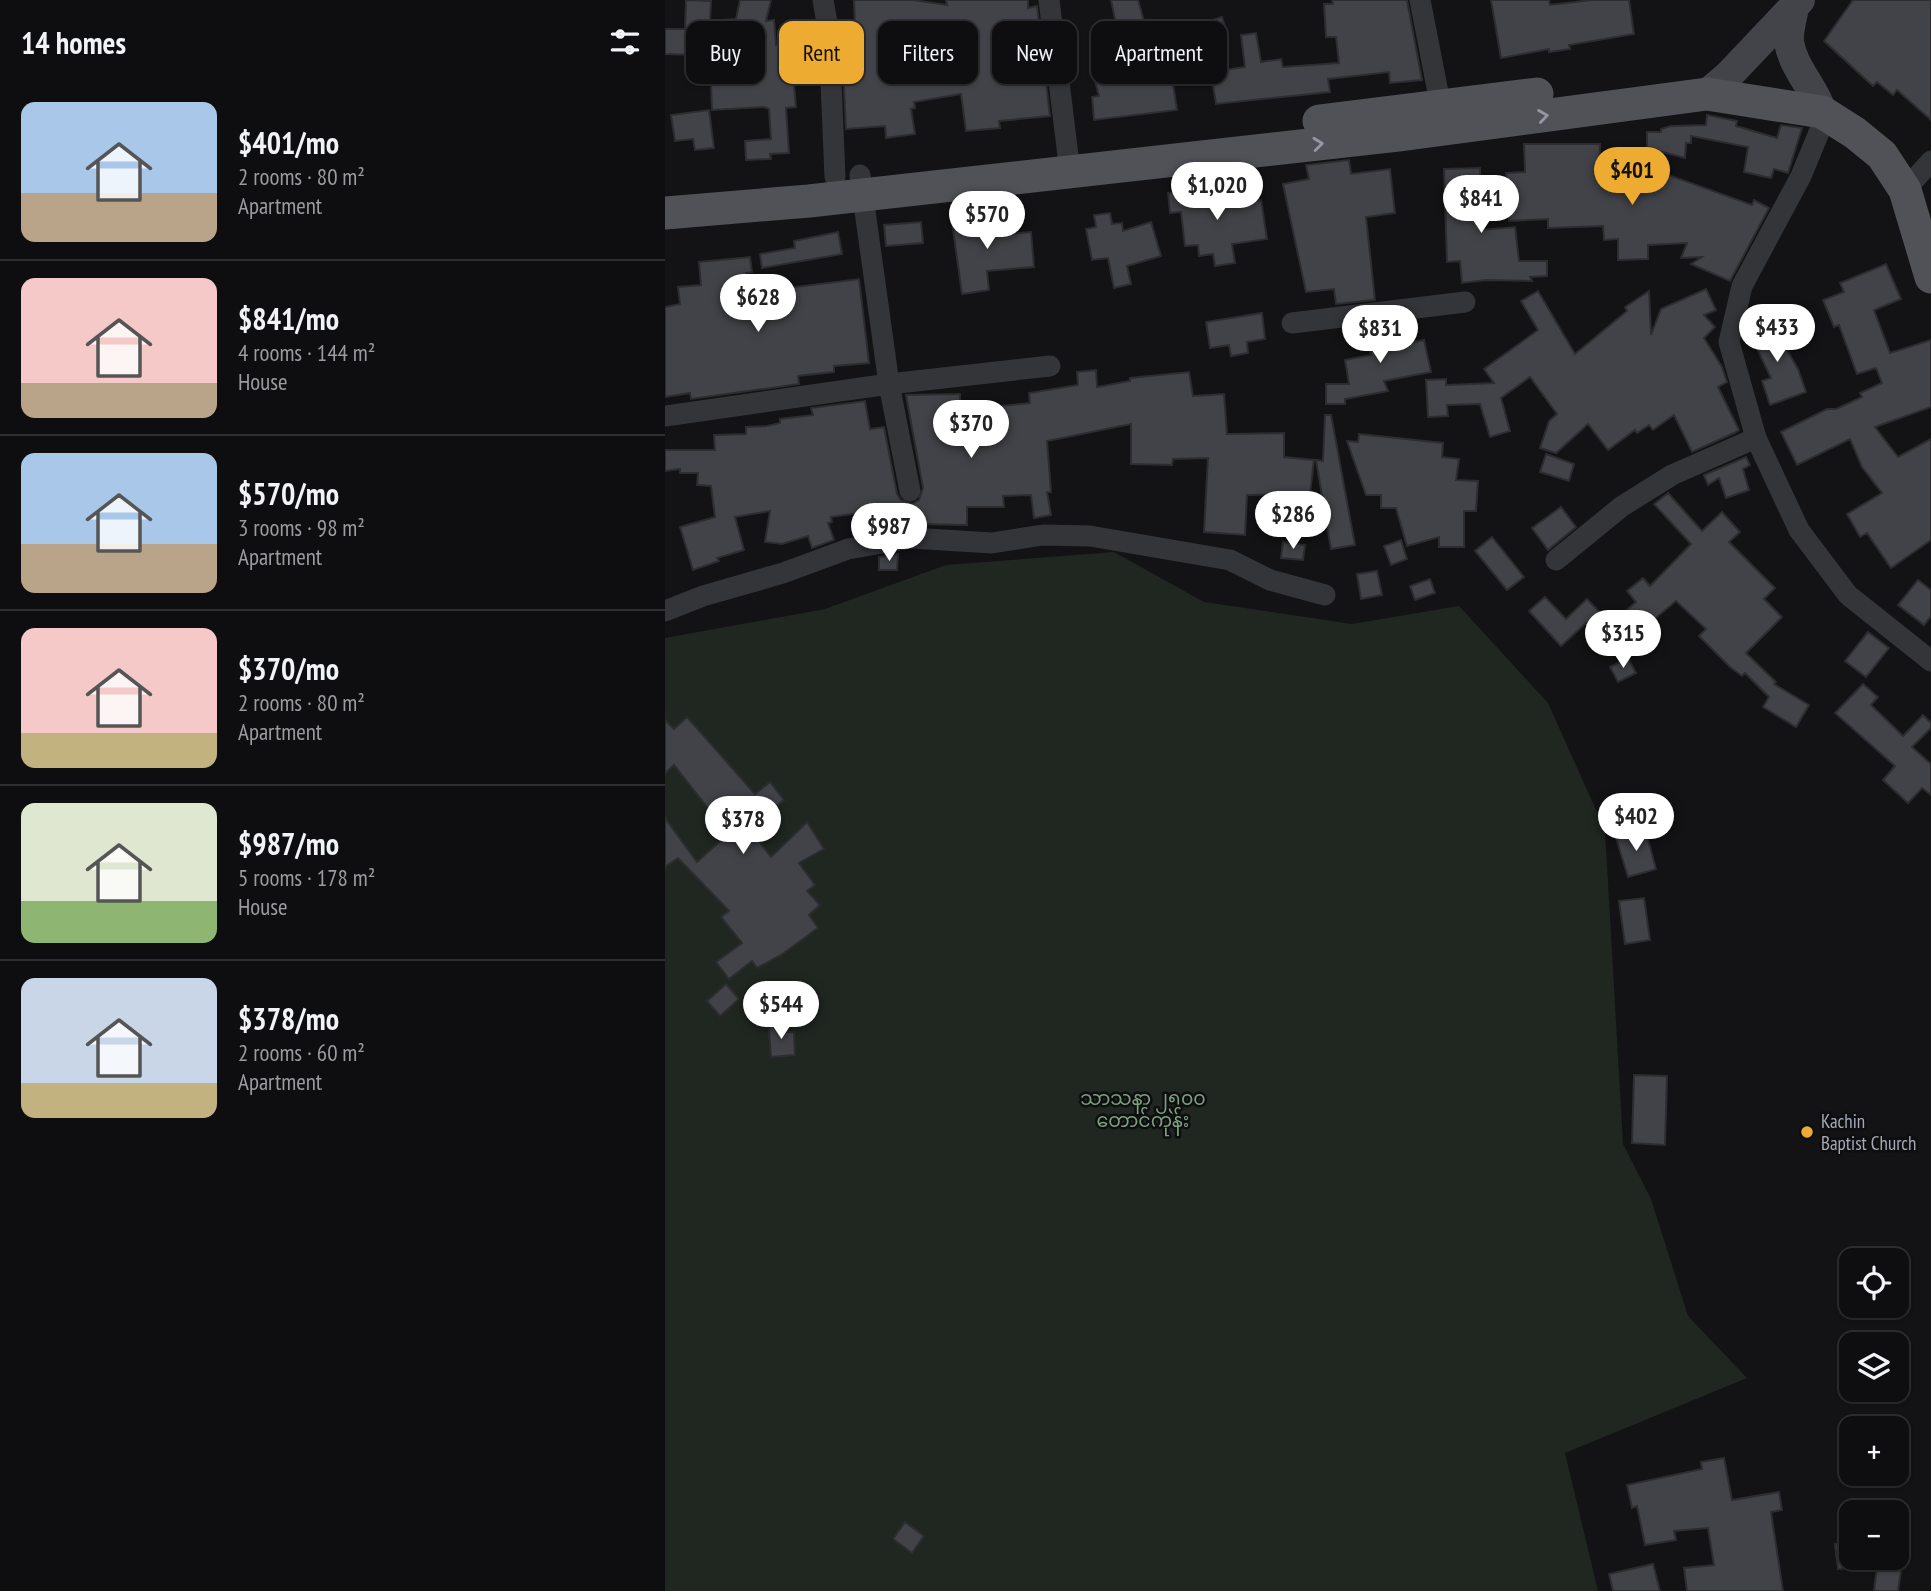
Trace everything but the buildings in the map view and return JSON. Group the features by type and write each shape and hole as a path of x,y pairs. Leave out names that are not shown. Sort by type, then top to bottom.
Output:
{"main road":[{"path":"1718,85 1797,4"},
{"path":"1797,4 1789,40 1796,65 1819,103"},
{"path":"665,192 852,182 1069,161 1443,117 1660,78 1819,103 1861,117 1892,140 1918,175 1931,215"},
{"path":"1918,175 1931,277"},
{"path":"665,213 852,182"}],"street":[{"path":"823,0 852,182 911,491"},
{"path":"1049,0 1069,161"},
{"path":"1420,0 1443,117"},
{"path":"1819,103 1820,130 1801,176 1742,286 1729,342 1756,438 1799,530 1848,595 1931,661"},
{"path":"1292,323 1465,302"},
{"path":"665,416 889,384 1051,366"},
{"path":"1556,560 1621,507 1672,475 1756,438"},
{"path":"665,611 848,549 911,538 992,543 1043,535 1090,536 1230,560 1270,580 1325,595"}],"green space":[{"name":"သာသနာ ၂၅၀၀ တောင်ကုန်း","path":"1114,552 1204,602 1352,624 1459,606 1548,703 1605,830 1623,1144 1651,1199 1688,1316 1747,1378 1565,1453 1598,1591 665,1591 665,638 825,609 946,565"}],"place":[{"name":"Kachin Baptist Church","path":"1807,1132"}]}
